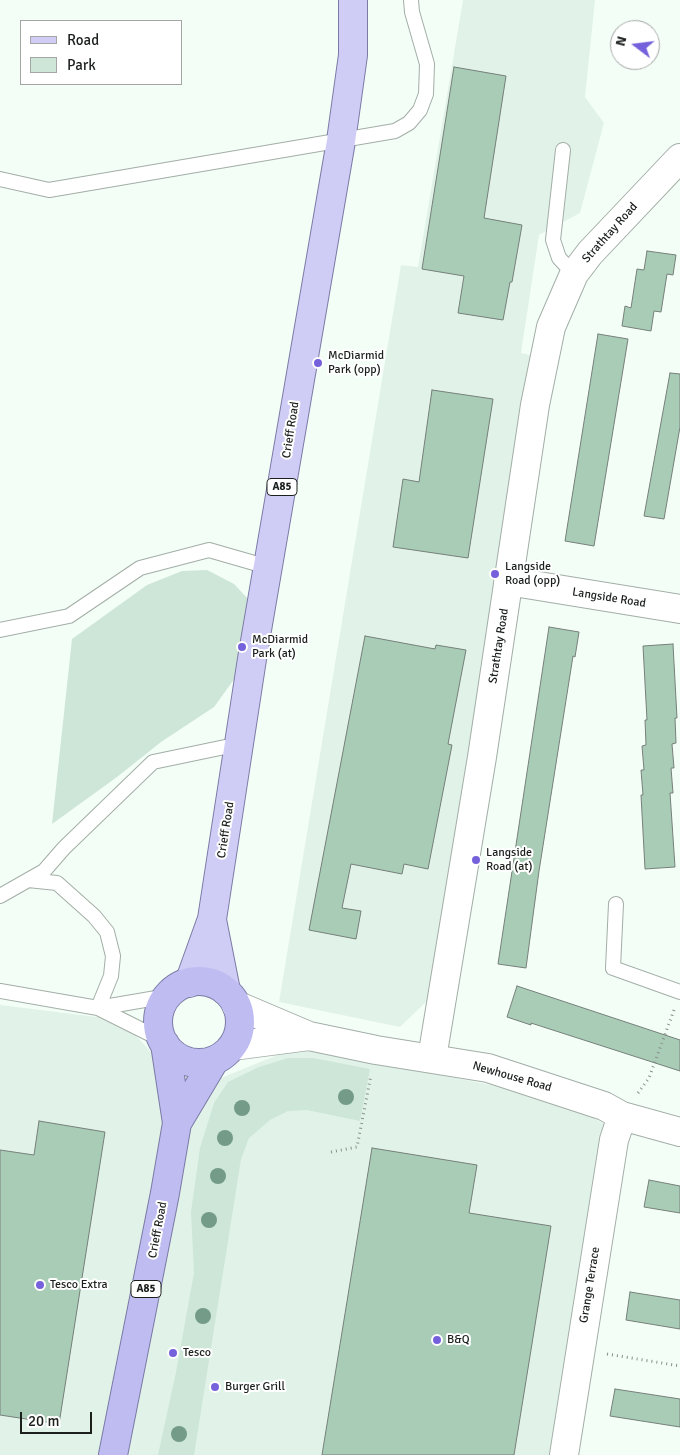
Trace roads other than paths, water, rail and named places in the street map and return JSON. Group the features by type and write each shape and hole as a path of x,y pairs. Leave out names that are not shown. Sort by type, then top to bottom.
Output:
{"highway":[{"path":"202,981 216,985 231,998 240,1017 240,1030 223,1054 196,1063 179,1058 163,1042 158,1020 162,1007 178,989 202,981"},
{"name":"Crieff Road","path":"113,1455 177,1123 163,1042"},
{"name":"Crieff Road","path":"177,1123 223,1054"}],"main road":[{"name":"Crieff Road","path":"178,989 212,919 238,748 340,141 353,55 354,0"},
{"name":"Crieff Road","path":"212,919 231,998"}],"street":[{"name":"Strathtay Road","path":"432,1058 482,757 535,405 552,327 574,274 590,253 680,158"},
{"name":"Langside Road","path":"508,584 520,583 680,610"},
{"name":"Newhouse Road","path":"231,998 309,1036 376,1050 488,1068 604,1106 622,1116 680,1132"},
{"name":"Newhouse Road","path":"223,1054 309,1036"},
{"name":"Grange Terrace","path":"564,1455 614,1140 622,1116"}],"lane":[{"path":"0,179 49,190 394,131 409,123 420,110 426,94 427,64 412,12 411,0"},
{"path":"563,150 553,240 559,258 574,274"},
{"path":"0,630 69,616 140,568 208,550 268,567"},
{"path":"0,896 44,870 64,848 153,762 225,747 238,748"},
{"path":"28,880 58,883 94,916 108,932 112,956 111,976 98,1008"},
{"path":"616,904 613,968 680,992"},
{"path":"98,1008 178,989"},
{"path":"0,991 98,1008 163,1042"}],"place":[{"name":"McDiarmid Park (opp)","path":"318,363"},
{"name":"Langside Road (opp)","path":"495,574"},
{"name":"McDiarmid Park (at)","path":"242,647"},
{"name":"Langside Road (at)","path":"476,860"},
{"name":"Tesco Extra","path":"40,1285"},
{"name":"B&Q","path":"437,1340"},
{"name":"Tesco","path":"173,1353"},
{"name":"Burger Grill","path":"215,1387"}]}
